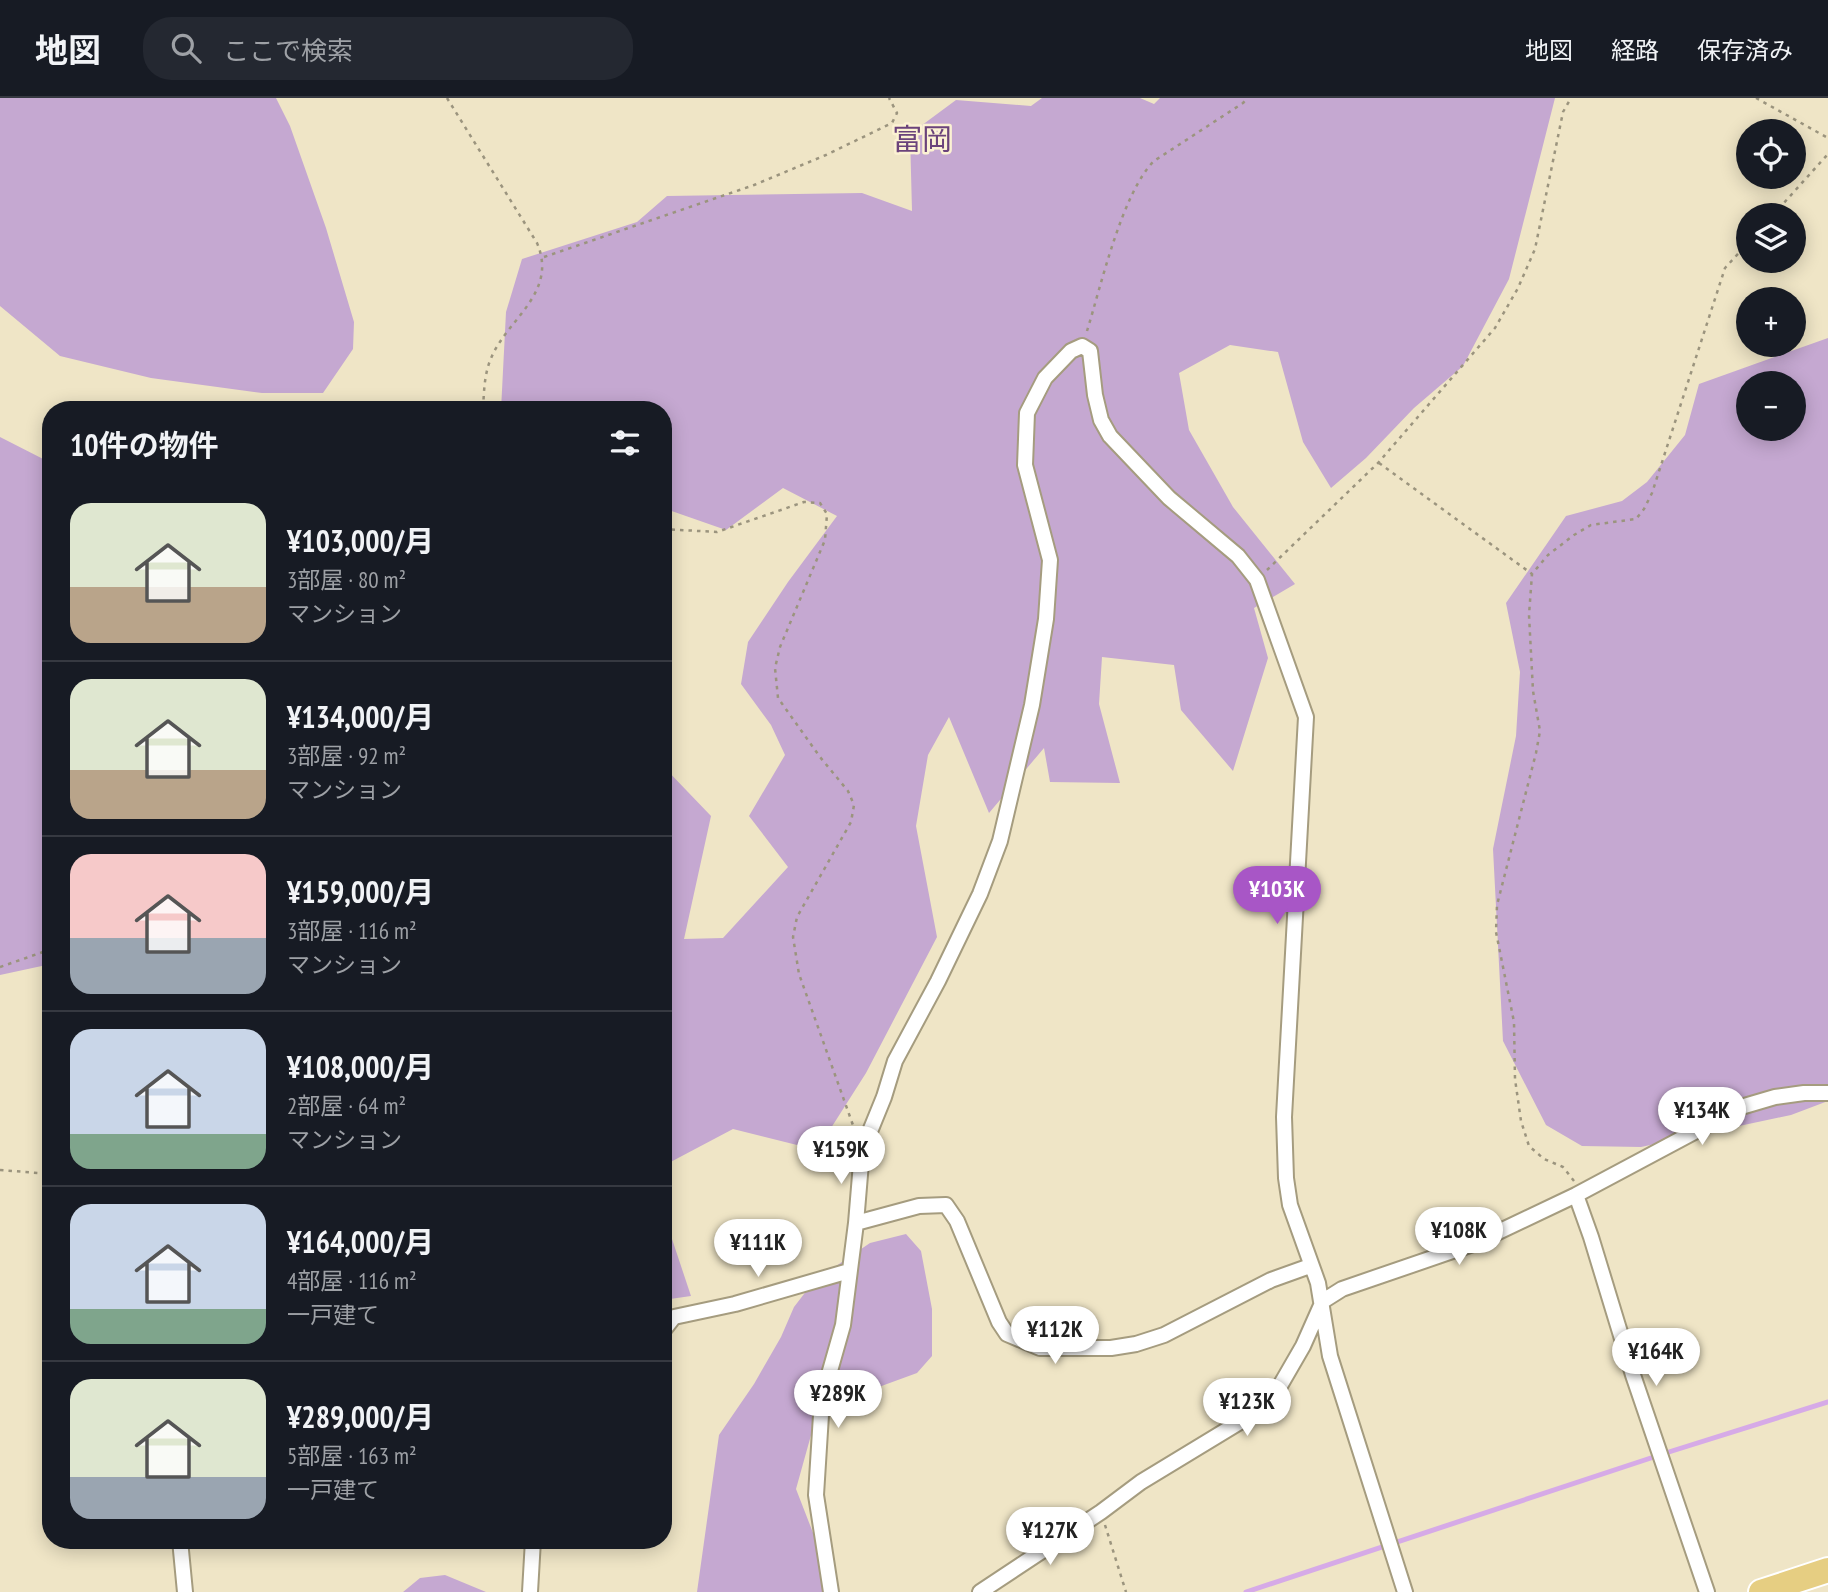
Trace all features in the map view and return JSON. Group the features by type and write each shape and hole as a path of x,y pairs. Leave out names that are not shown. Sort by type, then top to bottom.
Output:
{"highway":[{"path":"1761,1592 1828,1570"}],"street":[{"path":"831,1592 817,1495 822,1399 843,1325 862,1151 895,1061 980,894 1000,841 1032,705 1046,619 1050,561 1025,465 1027,413 1045,378 1065,356 1082,346 1090,351 1101,421 1110,436 1169,498 1238,556 1257,580 1306,717 1284,1117 1286,1178 1290,1205 1323,1301 1329,1356 1405,1592"},
{"path":"979,1592 1101,1512 1141,1482 1253,1414 1277,1391 1303,1346 1323,1301 1342,1289 1473,1244 1576,1195 1741,1107 1775,1097 1828,1093"},
{"path":"1576,1195 1633,1375 1707,1592"},
{"path":"856,1223 919,1206 946,1205 957,1221 999,1322 1007,1334 1040,1348 1111,1348 1164,1335 1245,1292 1310,1266"},
{"path":"672,1320 849,1271"},
{"path":"181,1549 185,1592"},
{"path":"530,1592 532,1549"}],"path":[{"path":"447,98 544,257 540,282 530,303 491,357 485,379 484,401"},
{"path":"544,257 754,185 826,156 892,123 897,113 889,98"},
{"path":"1082,346 1124,212 1144,170 1248,98"},
{"path":"1257,580 1378,463 1495,328 1518,288 1535,249 1563,113 1571,98"},
{"path":"1756,98 1828,138"},
{"path":"1784,203 1828,154"},
{"path":"1576,1195 1573,1178 1568,1172 1544,1159 1529,1146 1521,1121 1515,1079 1514,1022 1496,932 1502,879 1540,731 1533,691 1529,615 1532,574 1548,555 1574,535 1591,526 1636,519 1644,509 1725,268 1736,256"},
{"path":"1378,463 1532,574"},
{"path":"672,530 717,532 804,502 820,503 827,514 825,540 780,647 775,668 778,698 848,791 854,805 851,822 797,917 793,937 799,974 862,1151"},
{"path":"0,967 42,952"},
{"path":"0,1170 42,1173"},
{"path":"1101,1512 1126,1592"}],"shaded area":[{"path":"0,98 276,98 290,126 326,228 354,322 353,349 323,393 262,393 151,378 60,356 0,306"},
{"path":"1042,98 1140,98 1154,104 1160,98 1555,98 1509,279 1463,366 1414,408 1366,458 1331,488 1303,442 1278,352 1230,345 1179,373 1189,430 1233,507 1295,584 1254,608 1268,658 1233,771 1181,710 1174,665 1102,657 1099,704 1120,783 1050,782 1044,748 989,813 949,717 928,755 916,826 937,937 866,1073 817,1150 733,1129 672,1161 672,775 711,816 684,939 723,938 788,867 749,816 785,755 771,725 741,684 748,642 837,516 783,488 726,530 672,511 672,401 501,401 506,312 522,259 637,222 667,196 862,193 912,211 910,134 956,100 1031,106"},
{"path":"1828,338 1828,1101 1791,1115 1641,1147 1582,1146 1546,1125 1503,1041 1493,849 1516,736 1520,672 1506,603 1566,516 1622,501 1647,482 1685,435 1699,384 1775,357 1806,357 1806,346"},
{"path":"0,437 42,458 42,966 0,975"},
{"path":"906,1234 921,1251 932,1309 932,1356 917,1373 835,1403 813,1428 796,1489 836,1592 697,1592 719,1435 754,1384 781,1337 794,1307 814,1281 870,1243"},
{"path":"672,1239 691,1296 672,1299"},
{"path":"445,1575 486,1592 403,1592 420,1578"}],"waterway":[{"path":"1246,1592 1828,1402"}],"district":[{"name":"富岡","path":"922,138"}]}
